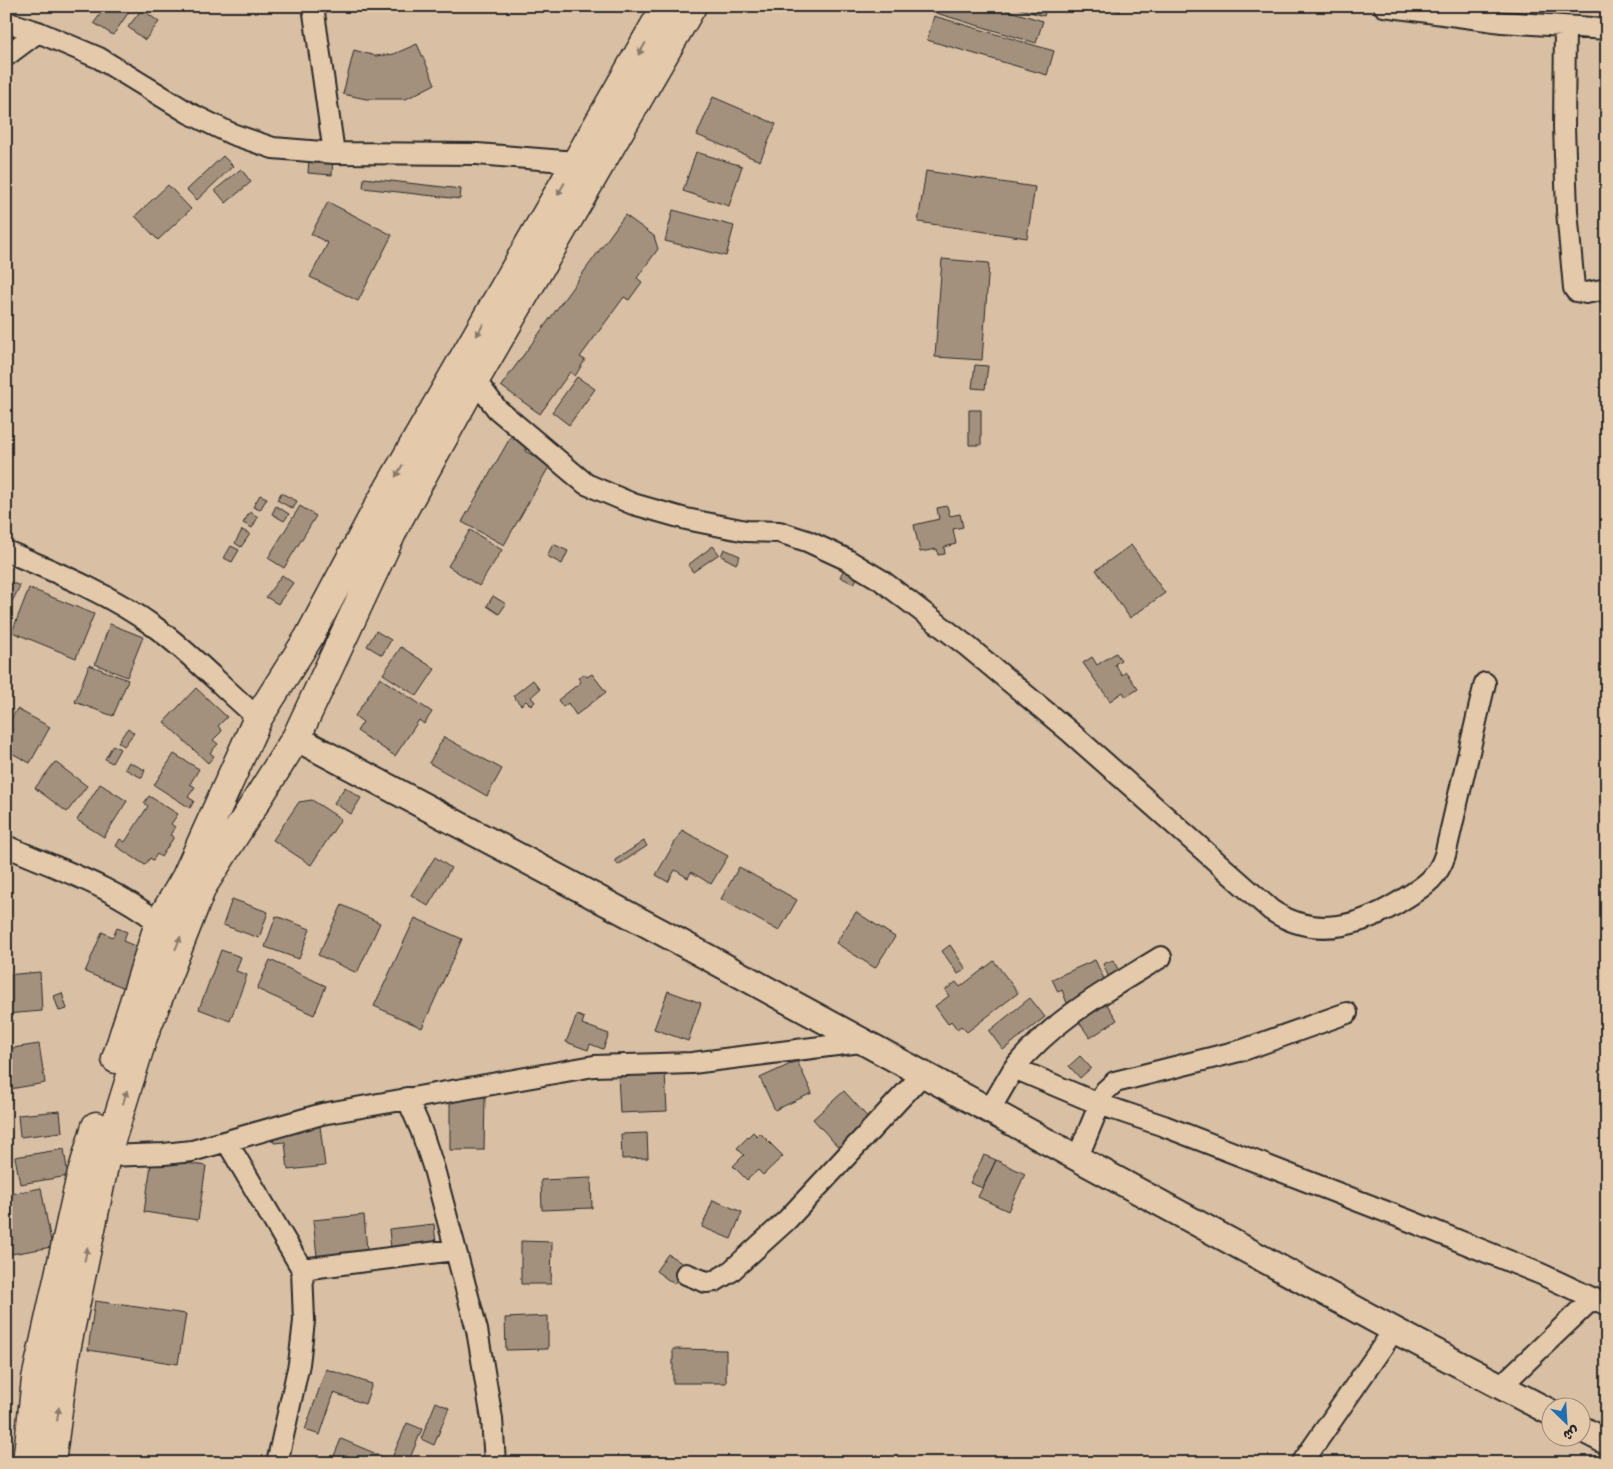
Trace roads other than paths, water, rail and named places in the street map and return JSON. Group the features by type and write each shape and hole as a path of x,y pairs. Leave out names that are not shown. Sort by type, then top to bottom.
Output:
{"highway":[{"path":"466,375 576,162 666,6"},
{"path":"51,1463 66,1350 106,1156 194,882 240,758 258,718 387,515 466,375 692,6"},
{"path":"27,1463 36,1379 80,1180 159,922 194,882 272,776 296,738 319,688 387,515"},
{"path":"288,670 301,673 319,688"},
{"path":"240,758 272,776"}],"main road":[{"path":"296,738 665,934 1394,1330 1540,1407"},
{"path":"1590,1433 1607,1442"}],"street":[{"path":"313,6 334,153"},
{"path":"1384,6 1564,27 1607,30"},
{"path":"6,22 38,32 98,58 189,113 241,138 273,148 334,153 477,154 576,162"},
{"path":"1564,27 1566,192 1574,288 1576,291 1583,293 1607,289"},
{"path":"6,56 38,32"},
{"path":"466,375 497,409 586,484 633,504 686,519 746,531 779,532 846,559 881,580 967,646 1069,731 1271,910 1299,925 1346,926 1365,920 1401,901 1436,876 1441,869 1485,683"},
{"path":"6,551 93,589 155,627 197,661 218,683 258,718"},
{"path":"6,846 112,892 142,909 159,922"},
{"path":"989,1111 1014,1068 1040,1038 1069,1014 1161,957"},
{"path":"1077,1158 1105,1091 1121,1079 1244,1050 1347,1013"},
{"path":"106,1156 192,1151 322,1114 594,1066 692,1063 861,1042"},
{"path":"1014,1068 1099,1104 1164,1126 1314,1183 1541,1274 1600,1301 1501,1386"},
{"path":"686,1274 706,1282 715,1281 730,1272 787,1220 922,1075"},
{"path":"408,1098 434,1169 454,1250 477,1330 492,1419 495,1463"},
{"path":"227,1142 302,1269 304,1321 300,1356 277,1463"},
{"path":"302,1269 454,1250"},
{"path":"1302,1463 1394,1330"}]}
